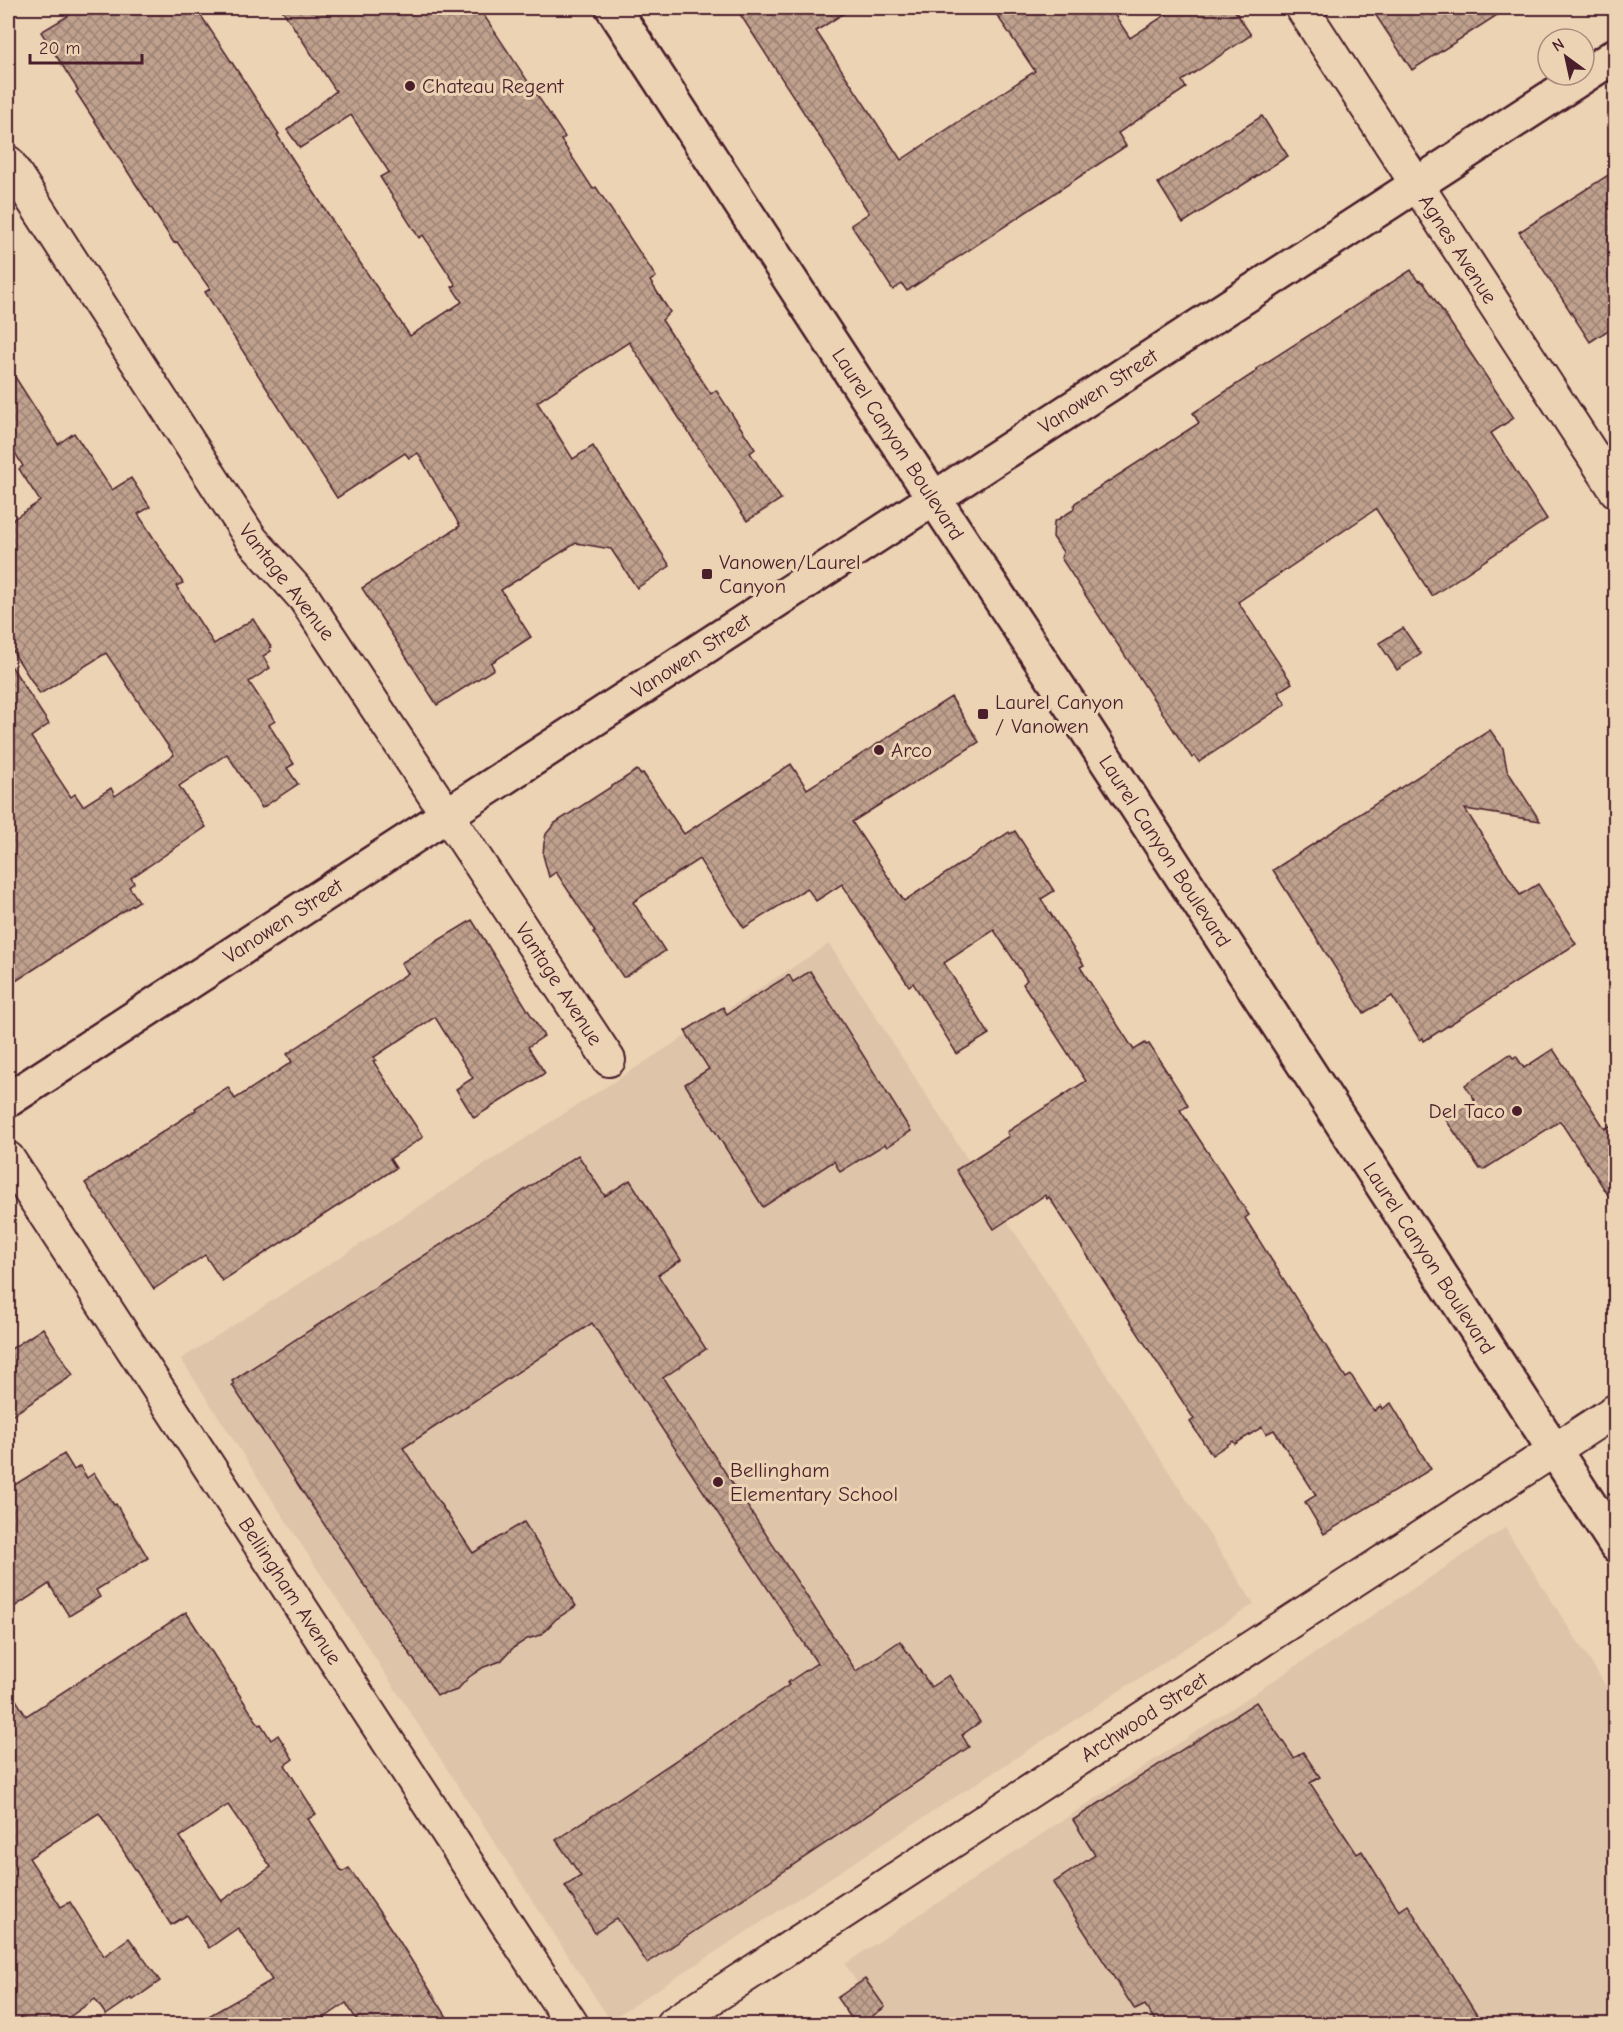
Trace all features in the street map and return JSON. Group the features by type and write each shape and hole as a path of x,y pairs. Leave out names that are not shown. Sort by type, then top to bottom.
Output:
{"main road":[{"name":"Laurel Canyon Boulevard","path":"613,8 1086,728 1616,1545"},
{"name":"Vanowen Street","path":"8,1100 1616,55"}],"street":[{"name":"Agnes Avenue","path":"1302,8 1616,491"},
{"name":"Vantage Avenue","path":"8,162 252,540 304,598 609,1060"},
{"name":"Bellingham Avenue","path":"8,1158 572,2025"},
{"name":"Archwood Street","path":"672,2025 1616,1410"}],"shaded area":[{"name":"Bellingham Elementary School","path":"829,944 1254,1604 610,2020 181,1359"},
{"path":"1505,1528 1615,1700 1615,2024 884,2024 845,1964"}],"building":[{"path":"81,8 196,8 352,251 410,336 462,302 452,287 456,285 423,235 419,238 380,177 389,172 351,115 300,148 287,130 336,91 281,8 479,8 565,137 561,140 593,189 596,187 656,277 650,281 670,312 662,320 711,394 716,390 755,449 750,453 781,499 747,521 629,342 537,402 573,459 593,446 670,566 637,588 611,549 576,543 501,590 531,637 491,663 494,669 437,705 362,588 460,526 418,453 409,458 405,453 337,498 205,292 210,289 177,242 174,243 76,92 78,90 41,32"},
{"path":"736,8 852,8 816,31 901,160 1035,71 992,8 1110,8 1130,38 1176,8 1233,8 1251,35 1182,81 1186,88 1118,133 1126,146 907,291 902,284 893,290 851,225 869,213"},
{"path":"1371,8 1508,8 1412,70"},
{"path":"1262,116 1288,156 1183,223 1158,183"},
{"path":"1616,170 1616,325 1590,342 1519,232"},
{"path":"1411,270 1417,280 1423,282 1514,418 1491,433 1547,519 1432,596 1376,509 1238,602 1292,683 1278,692 1286,704 1199,762 1195,756 1192,758 1061,558 1063,552 1053,537 1054,522 1073,510 1075,503 1199,423 1193,413 1257,371 1256,369"},
{"path":"8,366 58,444 74,433 112,490 131,478 150,507 138,514 183,583 176,586 214,644 253,619 271,647 269,648 271,651 263,656 270,668 249,682 275,721 269,725 294,764 287,768 298,784 262,808 227,754 179,786 206,827 131,878 134,883 129,887 139,901 8,986 8,661 49,724 31,737 71,797 75,794 83,806 111,788 115,796 174,755 106,653 40,694 8,644 8,523 40,501 19,469 23,466 8,441"},
{"path":"1403,628 1421,654 1397,670 1379,643"},
{"path":"951,697 979,742 852,822 904,901 1009,832 1010,834 1015,831 1054,891 1041,899 1084,965 1080,967 1134,1050 1145,1043 1149,1044 1184,1098 1188,1106 1180,1110 1249,1215 1245,1218 1346,1378 1351,1375 1374,1411 1391,1403 1431,1469 1324,1534 1305,1502 1316,1495 1274,1430 1266,1434 1262,1427 1235,1444 1233,1441 1212,1455 1190,1422 1194,1419 1049,1197 1047,1199 1045,1195 994,1229 956,1170 1009,1136 1007,1132 1086,1081 1023,984 1027,980 994,930 944,963 989,1034 957,1054 913,983 909,986 842,884 816,901 807,888 744,928 699,859 633,902 665,951 623,977 556,872 549,877 543,855 544,843 546,834 555,823 637,770 640,774 643,773 684,834 791,764 807,789"},
{"path":"1490,730 1503,748 1507,770 1540,821 1465,809 1520,895 1538,884 1576,944 1424,1041 1423,1038 1420,1040 1392,996 1364,1013 1273,870"},
{"path":"472,920 544,1036 528,1047 545,1073 474,1118 456,1089 473,1078 435,1017 374,1057 376,1060 373,1061 423,1137 390,1159 396,1168 222,1281 205,1255 154,1289 85,1183 228,1087 235,1099 292,1062 287,1054 408,973 401,963"},
{"path":"810,971 911,1131 887,1147 885,1144 840,1172 834,1161 763,1207 685,1084 709,1069 685,1031 723,1007 727,1014 789,975 793,982"},
{"name":"Del Taco","path":"1553,1049 1605,1129 1616,1122 1616,1207 1560,1121 1483,1170 1480,1169 1446,1120 1475,1100 1465,1085 1510,1054 1513,1058 1516,1056 1524,1068"},
{"path":"578,1155 605,1196 630,1180 681,1260 658,1275 706,1349 663,1378 856,1671 900,1641 931,1687 949,1675 980,1722 962,1735 969,1747 647,1963 617,1918 595,1933 565,1886 581,1876 556,1840 789,1685 787,1683 817,1663 592,1323 403,1448 473,1553 524,1522 576,1606 556,1619 541,1635 527,1639 513,1648 501,1661 484,1667 469,1677 457,1690 449,1693 437,1695 232,1385 234,1384 232,1381"},
{"path":"43,1328 73,1375 8,1418 8,1351"},
{"path":"64,1454 74,1470 80,1466 87,1478 94,1473 114,1505 116,1504 148,1558 96,1590 100,1597 69,1616 49,1584 8,1611 8,1489"},
{"path":"186,1612 259,1725 261,1724 271,1740 278,1735 293,1759 285,1765 316,1814 308,1819 342,1872 349,1868 398,1939 452,2025 360,2025 346,2003 314,2025 193,2025 272,1980 238,1928 209,1948 187,1915 171,1925 99,1813 29,1858 61,1907 70,1902 104,1956 129,1938 160,1981 106,2015 95,1999 58,2025 8,2025 8,1687 26,1716","holes":["228,1805 271,1867 221,1901 180,1837"]},
{"path":"1256,1702 1294,1758 1303,1752 1320,1777 1310,1783 1357,1854 1362,1851 1399,1911 1408,1905 1483,2025 1158,2025 1145,2005 1135,2010 1053,1883 1095,1855 1073,1820"},
{"path":"865,1979 885,2007 860,2025 856,2025 837,1998"}],"place":[{"name":"Chateau Regent","path":"410,86"},
{"name":"Vanowen/Laurel Canyon","path":"707,574"},
{"name":"Laurel Canyon / Vanowen","path":"983,714"},
{"name":"Arco","path":"879,750"},
{"name":"Del Taco","path":"1517,1111"},
{"name":"Bellingham Elementary School","path":"718,1482"}]}
